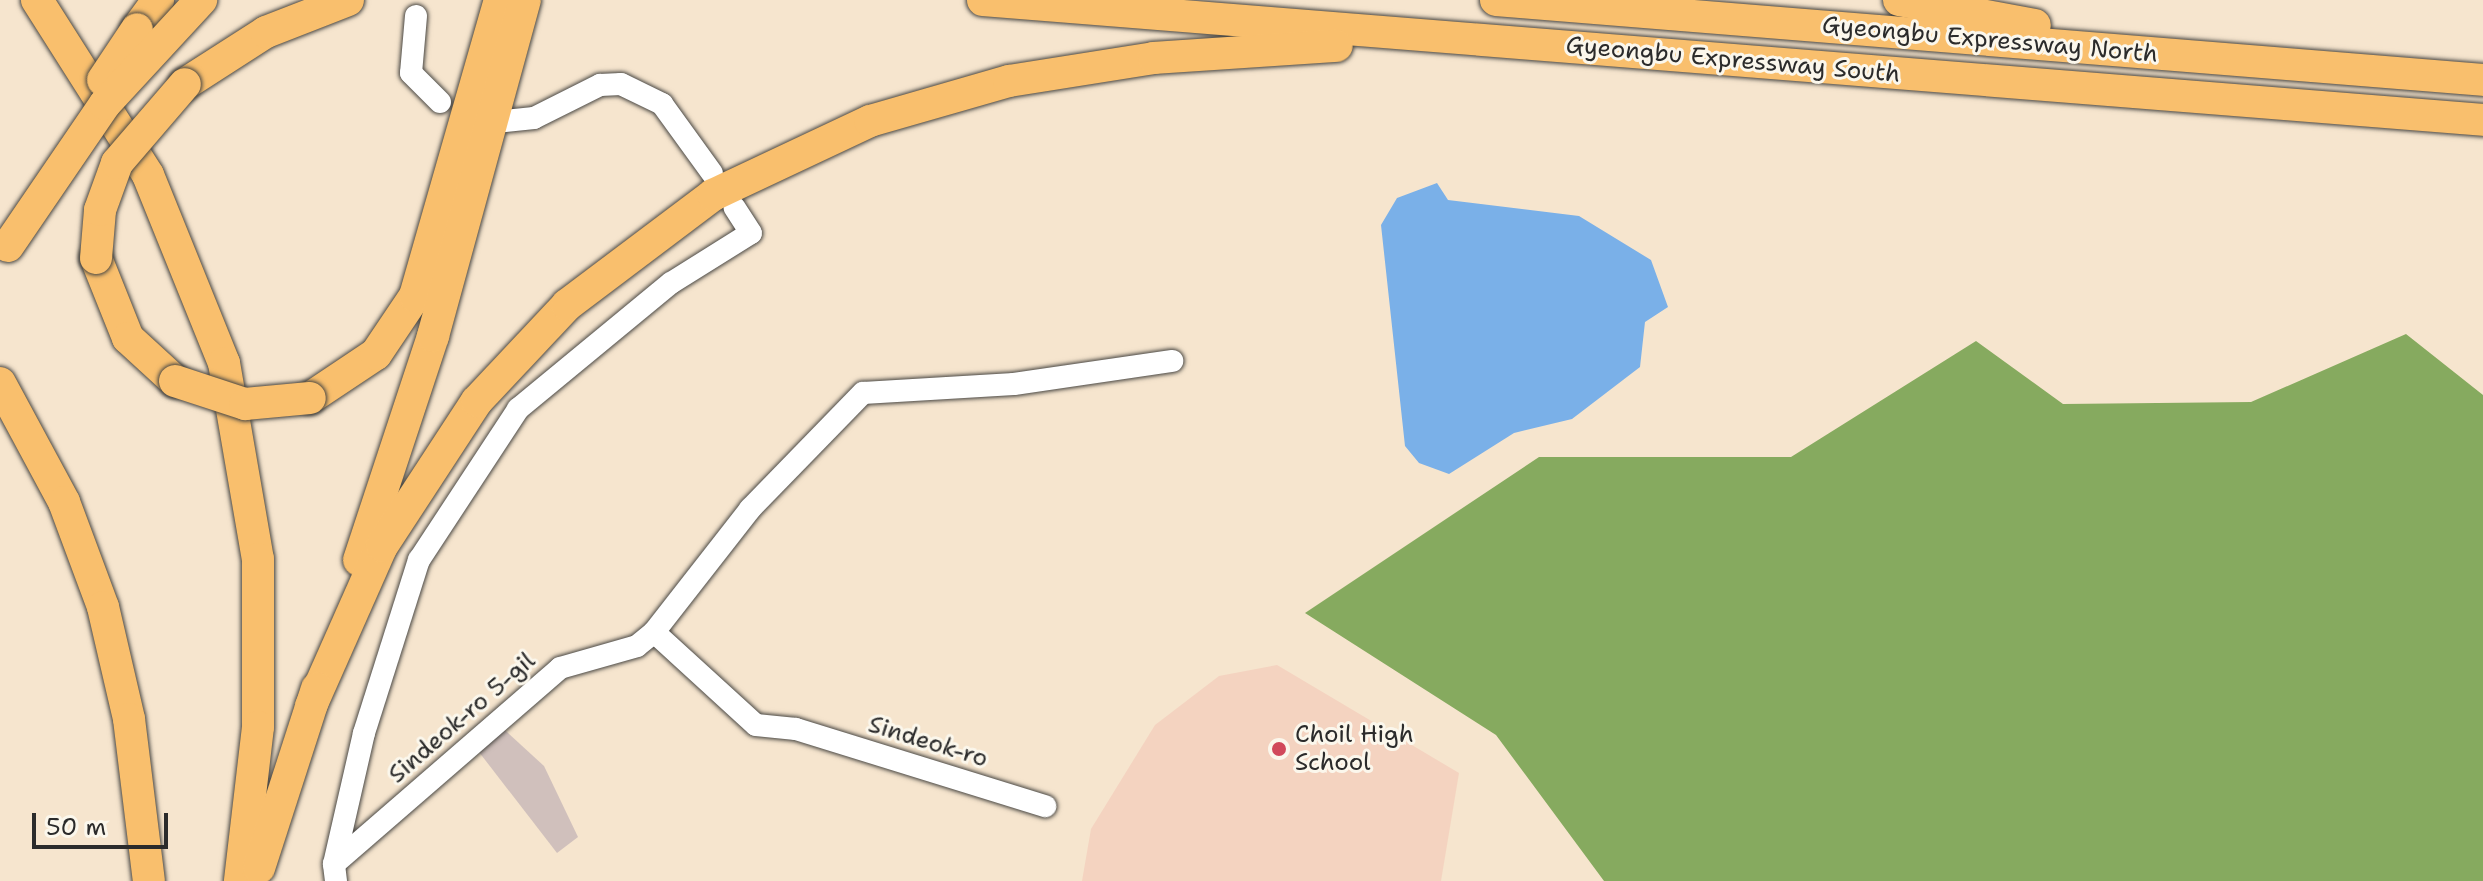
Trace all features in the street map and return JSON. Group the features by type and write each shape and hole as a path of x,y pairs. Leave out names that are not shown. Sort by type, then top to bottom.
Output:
{"highway":[{"path":"37,0 148,175 224,363 258,559 258,727 240,881"},
{"path":"4,254 137,29 158,0"},
{"path":"4,254 105,104 201,0"},
{"path":"348,0 266,32 185,84 117,163 100,210 96,258 128,338 175,381 245,404 310,398 376,354 415,296 500,0"},
{"path":"255,881 433,336 525,0"},
{"name":"Gyeongbu Expressway South","path":"983,0 2483,120"},
{"name":"Gyeongbu Expressway North","path":"1496,0 2483,80"},
{"path":"1899,0 2207,57"},
{"path":"311,706 382,546 503,370 612,266 746,175 870,121 1051,72 1272,48 1529,43"},
{"path":"0,383 58,488 103,607 129,719 149,881"}],"street":[{"path":"416,16 411,73 440,102"},
{"path":"505,121 534,118 600,85 621,84 662,104 712,173"},
{"path":"335,872 364,733 419,560 518,409 671,283 751,233 735,208"},
{"path":"654,632 750,509 863,393 1014,384 1172,361"},
{"name":"Sindeok-ro 5-gil","path":"335,872 560,668 637,646 654,632"},
{"name":"Sindeok-ro","path":"654,632 756,725 796,729 1045,806"}],"shaded area":[{"name":"Choil High School","path":"1277,665 1459,773 1441,881 1082,881 1091,829 1155,725 1219,676"},
{"path":"496,722 544,766 578,837 557,853 472,743"}],"green space":[{"path":"2406,334 2483,395 2483,881 1604,881 1496,735 1305,613 1539,457 1791,457 1976,341 2063,404 2251,402"}],"water":[{"path":"1437,183 1448,200 1579,216 1651,260 1668,307 1645,322 1640,367 1572,419 1514,433 1449,474 1419,463 1405,446 1381,225 1397,198"}],"place":[{"name":"Choil High School","path":"1279,749"}]}
